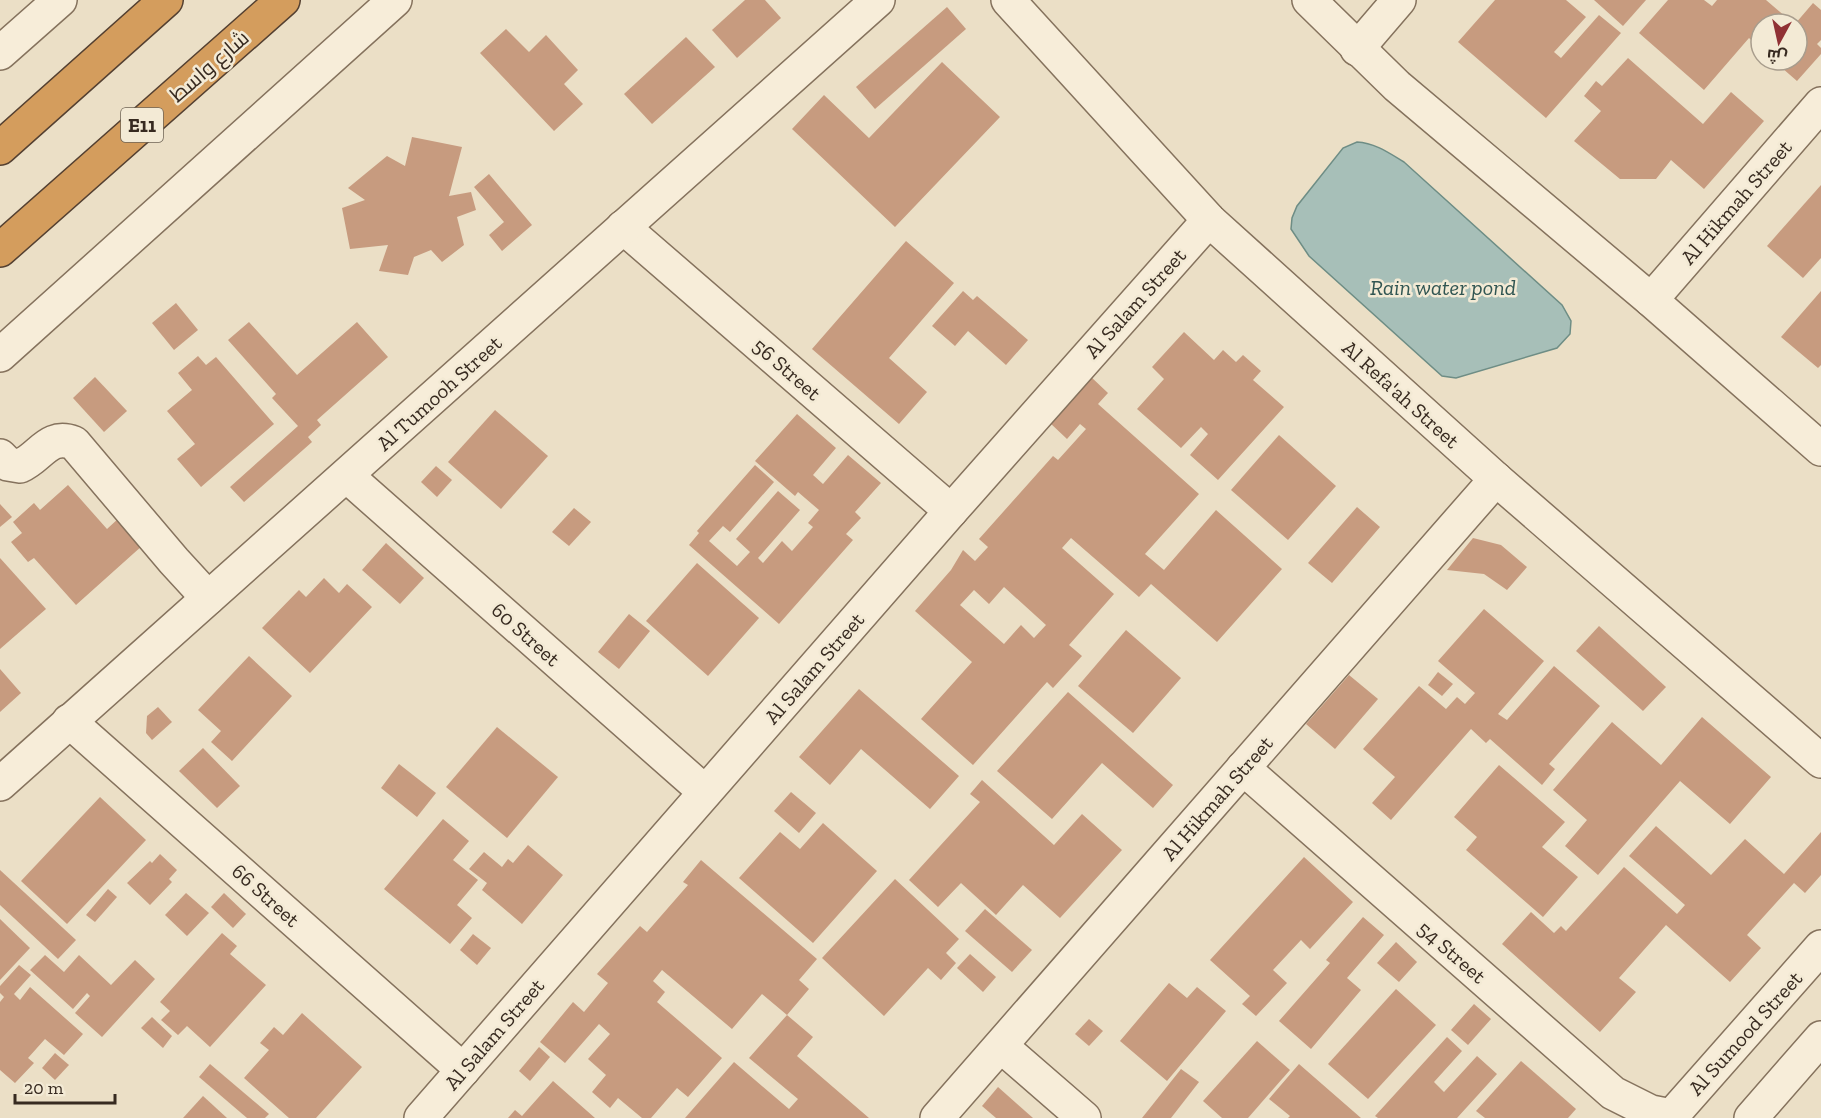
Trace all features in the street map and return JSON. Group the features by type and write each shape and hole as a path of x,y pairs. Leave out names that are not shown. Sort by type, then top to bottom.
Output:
{"highway":[{"path":"0,148 166,0"},
{"name":"شارع واسط","path":"0,250 283,0"}],"street":[{"path":"0,53 60,0"},
{"path":"0,355 395,0"},
{"name":"Al Tumooh Street","path":"0,784 878,0"},
{"name":"Al Refa'ah Street","path":"1008,0 1209,220 1496,479 1821,760"},
{"path":"1308,0 1357,49 1435,119 1651,300 1821,449"},
{"path":"1357,49 1399,0"},
{"name":"Al Hikmah Street","path":"1651,300 1821,104"},
{"name":"Al Salam Street","path":"421,1118 951,511 1209,220"},
{"name":"56 Street","path":"622,228 951,511"},
{"path":"0,456 8,464 20,466 54,441 61,439 74,443 208,598"},
{"name":"60 Street","path":"347,476 705,792"},
{"name":"Al Hikmah Street","path":"937,1118 1496,479"},
{"name":"66 Street","path":"69,720 463,1070"},
{"name":"54 Street","path":"1243,768 1613,1093 1650,1112 1671,1117"},
{"name":"Al Sumood Street","path":"1671,1117 1821,947"},
{"path":"1751,1118 1821,1038"},
{"path":"1001,1046 1084,1118"}],"water":[{"name":"Rain water pond","path":"1357,142 1376,146 1404,162 1562,305 1571,321 1570,334 1557,348 1456,378 1442,376 1309,256 1291,229 1292,218 1297,206 1343,148"}],"building":[{"path":"745,0 765,0 781,18 737,58 712,30"},
{"path":"1495,0 1566,0 1586,17 1554,52 1561,58 1599,15 1621,33 1546,118 1458,42"},
{"path":"1594,0 1646,0 1623,26"},
{"path":"1668,0 1704,0 1712,6 1717,0 1766,0 1780,12 1749,12 1749,38 1704,90 1639,33"},
{"path":"1813,3 1821,10 1821,40 1817,44 1821,48 1821,54 1809,68 1809,12 1805,12"},
{"path":"947,7 966,29 875,109 856,87"},
{"path":"506,29 529,52 546,35 578,70 564,84 583,104 554,131 480,53"},
{"path":"686,37 715,67 652,124 624,94"},
{"path":"1628,58 1703,124 1731,92 1764,121 1704,189 1671,160 1656,179 1620,179 1574,141 1601,111 1584,96 1596,81 1602,86"},
{"path":"942,62 1000,117 895,227 792,129 824,95 869,138"},
{"path":"1787,72 1805,72 1797,81"},
{"path":"412,137 462,147 449,196 471,192 476,210 457,217 464,245 442,262 431,250 414,257 408,275 379,271 388,245 350,249 342,208 365,200 348,188 387,156 405,166"},
{"path":"489,174 532,225 502,251 489,235 504,222 474,187"},
{"path":"1821,185 1821,258 1803,278 1767,246"},
{"path":"906,241 954,283 889,358 927,392 899,424 812,349"},
{"path":"963,291 973,300 977,296 1028,340 1006,365 968,331 955,346 932,326"},
{"path":"1821,291 1821,365 1818,368 1781,337"},
{"path":"176,303 198,330 174,350 152,323"},
{"path":"249,322 297,375 357,322 388,357 317,420 321,425 308,437 312,442 244,502 230,487 298,426 272,398 276,394 228,340"},
{"path":"1184,332 1214,360 1223,350 1236,362 1243,355 1261,371 1253,380 1284,407 1218,480 1190,455 1208,434 1201,427 1181,448 1137,409 1164,379 1152,367"},
{"path":"198,356 206,365 216,357 274,424 201,487 177,459 195,444 167,411 192,390 178,373"},
{"path":"1090,376 1108,393 1098,404 1199,494 1145,554 1164,570 1216,510 1282,569 1217,642 1151,584 1139,597 1071,538 1062,548 1114,594 1069,645 1082,656 1053,688 1047,682 973,765 921,719 972,662 915,611 951,570 963,550 975,561 988,547 979,539 1053,456 1058,460 1086,429 1080,424 1067,439 1049,422","holes":["1004,587 1046,625 1034,638 1021,625 1004,644 960,605 974,590 989,604"]},
{"path":"95,377 127,411 104,432 73,398"},
{"path":"495,410 548,456 501,509 448,462"},
{"path":"797,414 836,448 813,475 823,484 848,455 881,483 855,512 861,518 846,534 853,540 779,624 689,545 699,533 697,531 755,465 774,482 730,532 723,526 709,541 737,566 750,552 736,539 778,491 800,510 758,558 763,563 782,541 792,551 813,527 808,523 819,510 798,492 795,496 755,461"},
{"path":"1279,435 1336,486 1288,540 1231,490"},
{"path":"436,466 452,480 437,497 421,482"},
{"path":"68,485 107,529 119,518 143,545 76,605 34,558 28,562 11,542 22,533 13,522 34,503 40,510"},
{"path":"0,504 12,517 0,527"},
{"path":"1357,507 1380,527 1332,583 1308,563"},
{"path":"574,508 591,522 569,546 552,532"},
{"path":"1473,538 1501,545 1527,567 1507,590 1484,574 1447,570"},
{"path":"386,543 424,578 400,604 362,570"},
{"path":"0,558 46,609 0,649"},
{"path":"697,563 759,618 708,676 646,621"},
{"path":"324,578 339,593 347,584 372,607 310,673 262,628 299,590 306,597"},
{"path":"1484,609 1544,661 1498,714 1507,720 1554,666 1600,706 1549,764 1555,769 1542,785 1490,739 1486,743 1471,729 1391,820 1372,803 1395,777 1363,749 1419,686 1446,709 1457,697 1465,704 1475,693 1438,661"},
{"path":"629,614 650,631 619,669 598,652"},
{"path":"1599,626 1666,687 1643,711 1576,651"},
{"path":"1126,630 1181,678 1133,733 1078,686"},
{"path":"249,656 292,696 232,761 211,742 221,731 198,710"},
{"path":"0,669 21,693 0,712"},
{"path":"1438,672 1453,684 1442,696 1428,685"},
{"path":"1349,675 1378,699 1335,749 1306,724"},
{"path":"859,689 959,776 930,809 861,749 830,785 799,757"},
{"path":"1068,692 1173,785 1153,808 1102,763 1052,819 997,771"},
{"path":"158,707 172,722 152,740 146,733 147,716"},
{"path":"1702,717 1771,777 1730,824 1680,781 1598,875 1565,846 1587,820 1553,790 1612,722 1661,765"},
{"path":"497,727 558,777 507,838 446,787"},
{"path":"203,748 240,786 217,808 179,771"},
{"path":"399,764 436,793 417,817 381,788"},
{"path":"1499,765 1565,822 1542,847 1578,877 1543,917 1466,850 1477,837 1454,817"},
{"path":"982,780 1054,845 1082,814 1122,850 1060,918 1023,885 996,915 961,883 938,907 909,880 980,802 970,794"},
{"path":"791,792 816,813 799,833 774,811"},
{"path":"100,797 146,840 67,924 21,881"},
{"path":"443,819 469,841 453,860 478,880 457,905 472,918 450,944 384,889"},
{"path":"823,823 877,871 813,943 739,878 780,832 800,849"},
{"path":"1656,826 1711,875 1745,839 1784,874 1821,832 1821,875 1805,893 1794,883 1747,935 1761,948 1730,982 1666,925 1619,978 1636,992 1600,1032 1502,944 1531,912 1554,933 1561,926 1566,931 1624,867 1677,914 1685,905 1629,856"},
{"path":"528,845 563,875 522,924 482,890 487,883 469,869 484,852 502,867 508,859 513,863"},
{"path":"160,854 177,870 169,879 172,882 150,905 127,883"},
{"path":"1304,857 1353,902 1310,949 1301,940 1273,970 1287,983 1256,1016 1242,1004 1250,996 1210,960"},
{"path":"701,860 817,959 799,980 809,989 787,1015 762,994 732,1029 662,970 653,981 665,992 657,1002 722,1058 688,1097 677,1088 651,1118 642,1118 618,1098 610,1108 592,1092 606,1075 588,1059 610,1034 599,1024 565,1063 540,1042 573,1002 584,1012 608,983 597,974 640,926 647,932 688,885 683,882"},
{"path":"0,870 76,940 58,959 0,905"},
{"path":"895,879 959,939 946,953 956,963 941,980 928,968 884,1016 822,958"},
{"path":"108,889 117,897 95,922 86,915"},
{"path":"186,893 209,913 187,936 165,915"},
{"path":"224,893 246,914 233,928 211,907"},
{"path":"985,909 1032,950 1012,972 965,931"},
{"path":"1363,917 1384,935 1347,978 1361,990 1311,1049 1279,1021 1330,963 1326,960"},
{"path":"0,919 30,948 0,980"},
{"path":"222,933 237,946 230,954 266,985 210,1047 187,1026 178,1035 161,1020 170,1011 160,1002"},
{"path":"473,934 491,948 477,965 460,950"},
{"path":"1396,942 1417,962 1399,982 1377,963"},
{"path":"970,954 996,977 983,992 957,968"},
{"path":"45,955 64,972 79,955 111,985 135,960 155,979 102,1037 75,1013 90,996 87,993 73,1009 30,970"},
{"path":"19,965 31,975 14,994 20,1000 30,987 83,1034 64,1055 45,1039 28,1058 34,1063 15,1083 0,1070 0,1002 4,997 0,993 0,986"},
{"path":"1169,983 1187,998 1197,987 1226,1011 1167,1081 1120,1041"},
{"path":"1396,989 1436,1025 1368,1099 1328,1064"},
{"path":"1474,1004 1491,1019 1468,1045 1451,1030"},
{"path":"302,1013 362,1067 316,1118 289,1118 244,1078 269,1050 260,1043 274,1027 283,1035"},
{"path":"787,1015 813,1037 797,1056 869,1118 685,1118 734,1062 789,1109 798,1099 749,1058"},
{"path":"152,1017 172,1036 163,1048 141,1028"},
{"path":"1089,1019 1103,1031 1089,1046 1075,1034"},
{"path":"1447,1037 1462,1051 1434,1082 1444,1092 1477,1056 1497,1074 1457,1118 1378,1118 1375,1116"},
{"path":"1257,1041 1290,1070 1248,1118 1222,1118 1203,1101"},
{"path":"539,1047 550,1057 530,1081 519,1071"},
{"path":"55,1053 69,1065 55,1080 42,1068"},
{"path":"1521,1061 1576,1109 1568,1118 1485,1118 1476,1111"},
{"path":"210,1064 269,1114 265,1118 247,1118 199,1077"},
{"path":"1299,1064 1361,1118 1288,1118 1290,1116 1269,1099"},
{"path":"1181,1069 1199,1082 1171,1118 1142,1118"},
{"path":"553,1081 595,1118 508,1118 515,1110 522,1116"},
{"path":"998,1087 1033,1118 996,1118 982,1106"},
{"path":"203,1096 227,1118 183,1118"}]}
